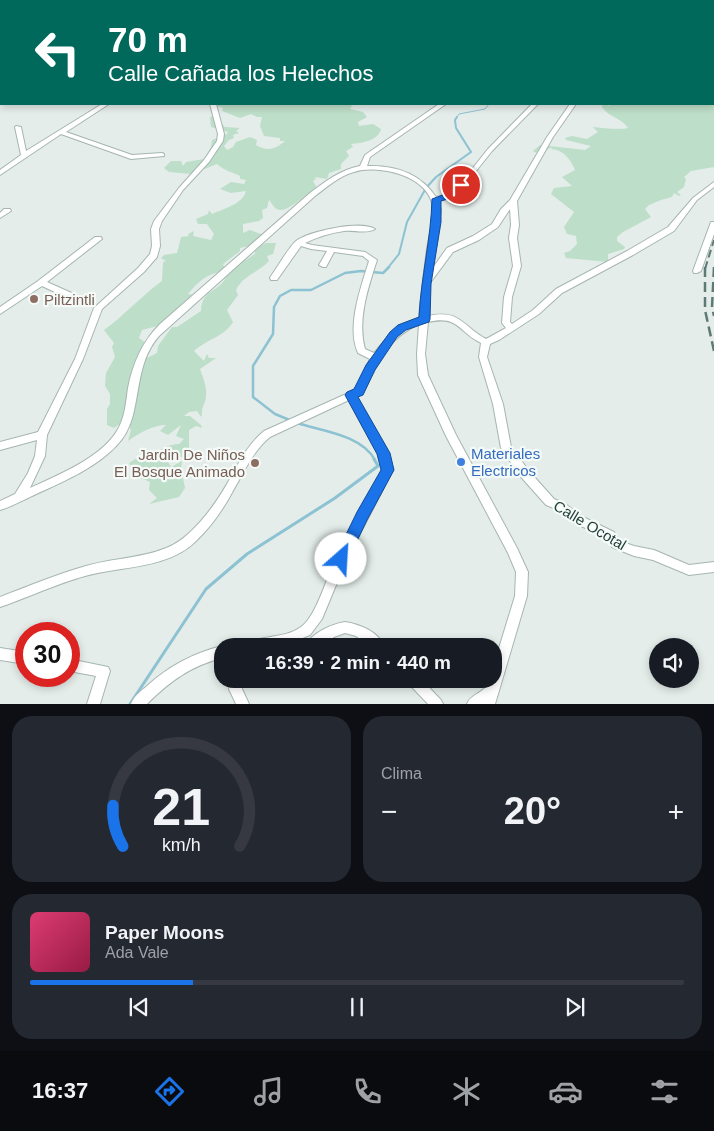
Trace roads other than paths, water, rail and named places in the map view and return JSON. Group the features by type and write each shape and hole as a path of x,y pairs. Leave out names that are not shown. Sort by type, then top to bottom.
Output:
{"street":[{"path":"0,173 104,105"},
{"path":"18,498 32,475 40,456 42,435 79,359 98,308 141,270 154,255 156,246 155,229 158,222 181,189 215,151 220,142 221,134 213,105"},
{"path":"364,168 367,156 442,105"},
{"path":"436,199 455,194 490,150 534,105"},
{"path":"426,284 450,250 476,238 496,225 504,211 513,201 550,137 572,105"},
{"path":"18,127 24,156"},
{"path":"61,132 131,157 162,155"},
{"path":"0,506 70,472 101,454 113,444 123,430 139,361 148,342 163,326 321,189 347,173 364,168 398,172 420,181 430,189 436,199 436,222 426,284 422,354 423,374 451,436 513,551 522,572 521,596 491,697 473,704"},
{"path":"0,602 78,573 111,564 146,560 169,552 188,542 206,523 227,494 256,442 267,434 359,392 364,378 376,358 394,334 402,328 425,319 450,318 476,339 486,342 511,328 576,281 671,229 695,199 714,184"},
{"path":"511,328 506,323 511,280 517,266 513,238 515,225 513,201"},
{"path":"0,216 7,211"},
{"path":"697,271 714,224"},
{"path":"274,278 299,243 308,238 348,228 371,229"},
{"path":"0,311 41,283 98,239"},
{"path":"299,243 311,247 332,248 368,254 373,260 361,305 358,344 361,351 376,358"},
{"path":"323,264 332,248"},
{"path":"41,283 73,297"},
{"name":"Calle Ocotal","path":"486,342 483,356 498,404 506,448 525,474 550,502 560,506 577,519 610,535 616,544 654,555 689,570 714,567"},
{"path":"289,638 306,631 318,615 350,542 388,470 383,453 351,395"},
{"path":"0,446 42,435"},
{"path":"322,638 330,631 354,628 369,638"},
{"path":"0,654 15,656"},
{"path":"137,704 160,681 191,661 214,654"},
{"path":"80,667 104,671 93,704"},
{"path":"235,688 244,704"},
{"path":"421,688 437,704"}],"waterway":[{"path":"456,118 459,114 485,109 488,105"},
{"path":"387,269 399,254 407,222 426,188 436,177 471,152 456,128 455,120 457,117"},
{"path":"292,421 275,414 253,397 253,366 273,334 274,307 280,296 291,290 311,290 345,273 361,271 383,273 387,269"},
{"path":"297,423 351,439 361,445 375,460"},
{"path":"130,704 206,589 247,554 335,498 378,466 374,459"}],"railway":[{"path":"705,269 714,240"},
{"path":"714,267 712,307 714,316"},
{"path":"705,269 705,310 714,351"}],"place":[{"name":"Piltzintli","path":"34,299"},
{"name":"Materiales Electricos","path":"461,462"},
{"name":"Jardin De Niños El Bosque Animado","path":"255,463"}]}
